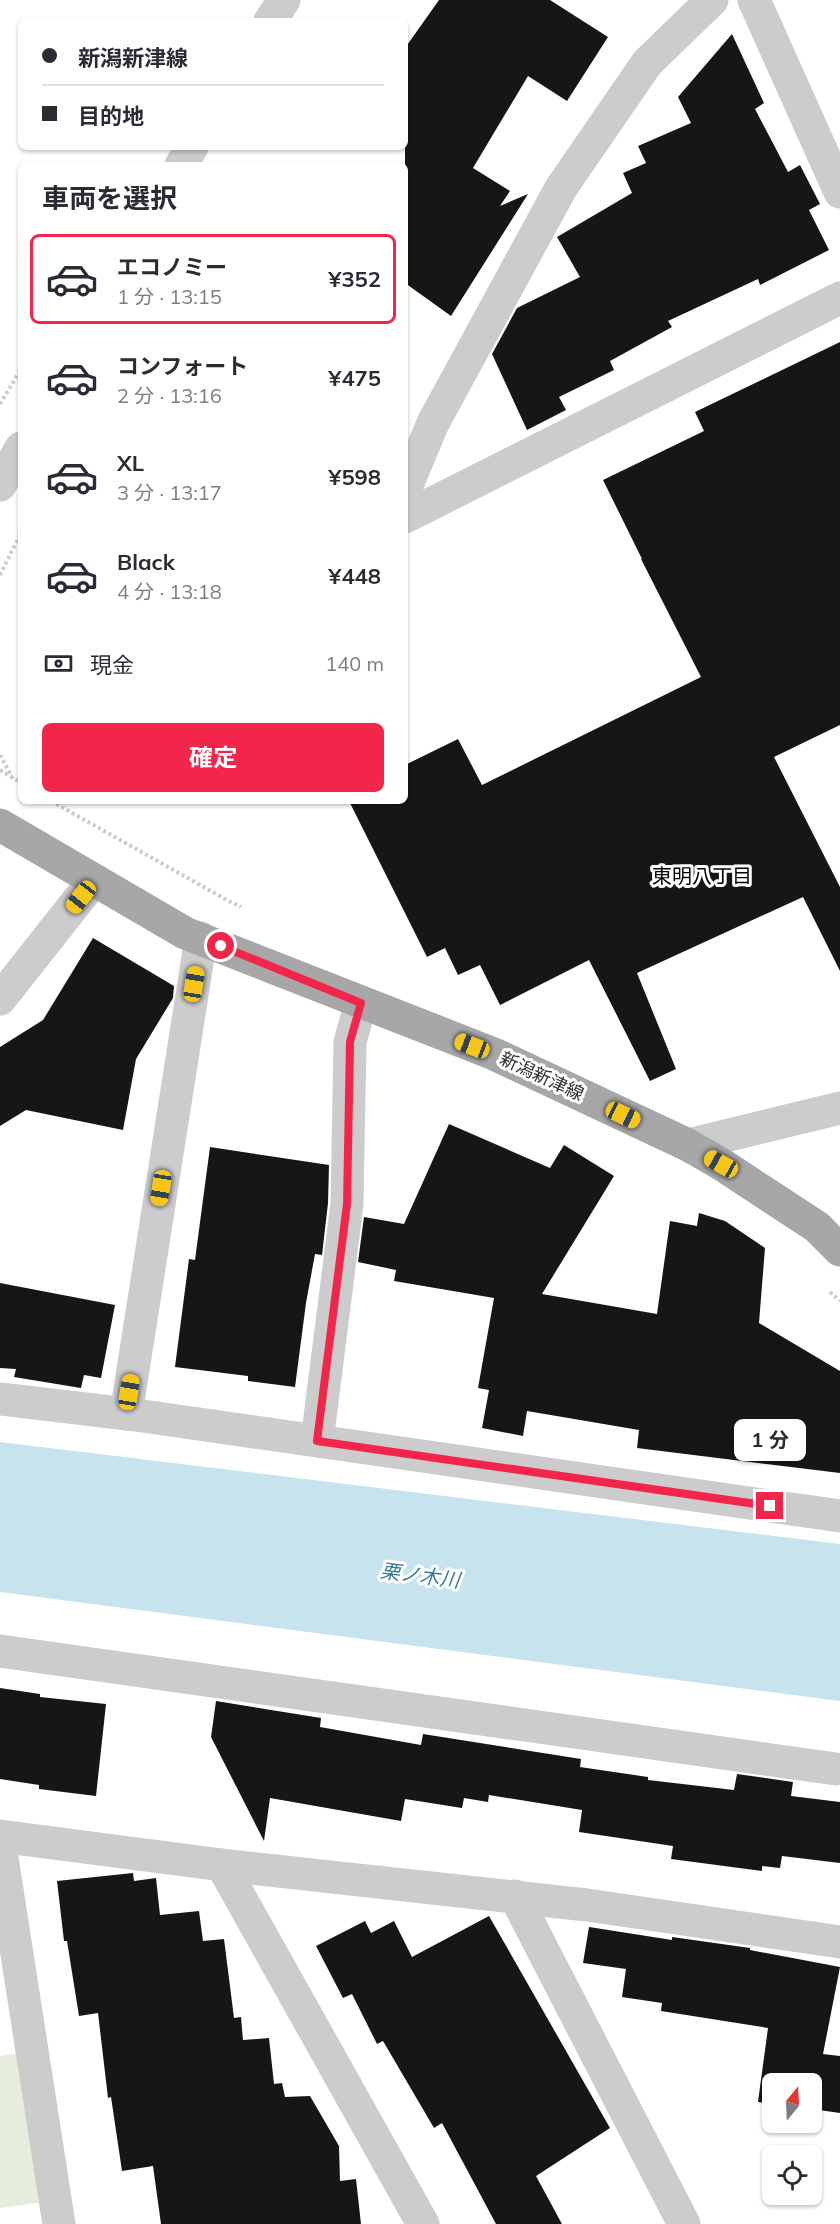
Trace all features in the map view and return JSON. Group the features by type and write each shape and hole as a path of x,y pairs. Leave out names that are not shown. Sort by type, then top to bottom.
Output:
{"main road":[{"name":"新潟新津線","path":"0,825 185,933 495,1054 688,1145 817,1227 840,1250"}],"street":[{"path":"272,18 284,0"},
{"path":"408,483 433,423 561,188 647,63 711,0"},
{"path":"754,0 840,192"},
{"path":"408,515 840,298"},
{"path":"0,485 18,453"},
{"path":"0,999 94,880"},
{"path":"126,1414 201,938"},
{"path":"317,1441 347,1204 350,1042 361,1003"},
{"path":"688,1145 840,1108"},
{"path":"0,1399 126,1414 840,1516"},
{"path":"0,1652 836,1769"},
{"path":"0,1836 222,1865 587,1905 840,1942"},
{"path":"0,1845 59,2224"},
{"path":"222,1865 423,2224"},
{"path":"515,1896 684,2224"}],"path":[{"path":"0,404 18,374"},
{"path":"0,575 18,539"},
{"path":"0,755 13,779"},
{"path":"0,770 18,782"}],"green space":[{"path":"23,2053 44,2202 0,2208 0,2056"}],"water":[{"name":"栗ノ木川","path":"0,1442 840,1544 840,1701 0,1592"}],"building":[{"path":"439,0 550,0 608,37 567,101 528,76 473,168 510,191 500,206 528,194 451,316 408,285 408,162 405,162 405,150 408,150 408,44"},
{"path":"732,34 764,103 755,109 788,172 800,165 820,204 809,210 829,250 760,285 758,279 668,321 672,327 610,361 614,370 559,397 566,410 527,430 492,354 517,308 580,277 557,237 632,193 623,173 646,163 638,146 691,123 678,97"},
{"path":"840,342 840,725 774,757 840,887 840,971 803,897 637,973 676,1069 650,1081 589,960 500,1005 480,965 458,975 445,948 427,957 350,804 408,804 408,764 458,739 482,785 701,677 603,480 704,431 695,412"},
{"path":"93,938 174,986 173,998 136,1059 123,1130 26,1110 0,1126 0,1047 43,1020"},
{"path":"449,1124 550,1168 564,1145 614,1176 542,1294 657,1314 670,1221 697,1226 699,1213 725,1221 765,1248 759,1323 840,1371 840,1473 637,1448 639,1430 527,1411 523,1436 482,1428 489,1390 478,1388 494,1298 394,1281 396,1270 358,1262 364,1217 404,1224"},
{"path":"210,1147 329,1165 328,1203 322,1255 315,1254 295,1387 248,1381 248,1376 175,1367 189,1259 195,1260"},
{"path":"0,1283 115,1305 101,1378 84,1375 81,1388 14,1377 16,1369 0,1368"},
{"path":"0,1688 40,1694 40,1697 106,1704 96,1796 39,1789 39,1785 0,1779"},
{"path":"216,1701 321,1718 320,1727 421,1745 423,1734 581,1759 580,1767 648,1777 648,1780 734,1790 737,1774 793,1782 791,1796 840,1802 840,1863 782,1856 780,1868 762,1866 762,1871 671,1859 673,1846 579,1832 582,1810 489,1795 488,1802 464,1798 462,1808 405,1799 401,1821 270,1798 264,1841 211,1737"},
{"path":"133,1873 134,1881 156,1878 160,1915 199,1911 203,1941 224,1939 234,2018 241,2017 243,2040 269,2038 274,2084 282,2083 285,2097 310,2096 339,2146 340,2181 356,2179 361,2224 161,2224 153,2166 122,2171 111,2097 108,2098 98,2013 79,2016 67,1941 64,1941 57,1881"},
{"path":"489,1916 610,2128 536,2176 562,2224 496,2224 442,2123 434,2128 383,2041 377,2044 352,1994 343,1998 316,1946 365,1921 371,1933 394,1921 412,1957"},
{"path":"589,1927 672,1940 672,1937 750,1948 750,1950 840,1967 823,2054 840,2056 840,2113 822,2110 822,2073 762,2073 762,2103 758,2102 768,2028 661,2011 662,2003 622,1997 626,1969 583,1963"}],"district":[{"name":"東明八丁目","path":"702,875"}],"route":[{"path":"221,946 361,1003 350,1042 347,1204 317,1441 770,1506"}]}
